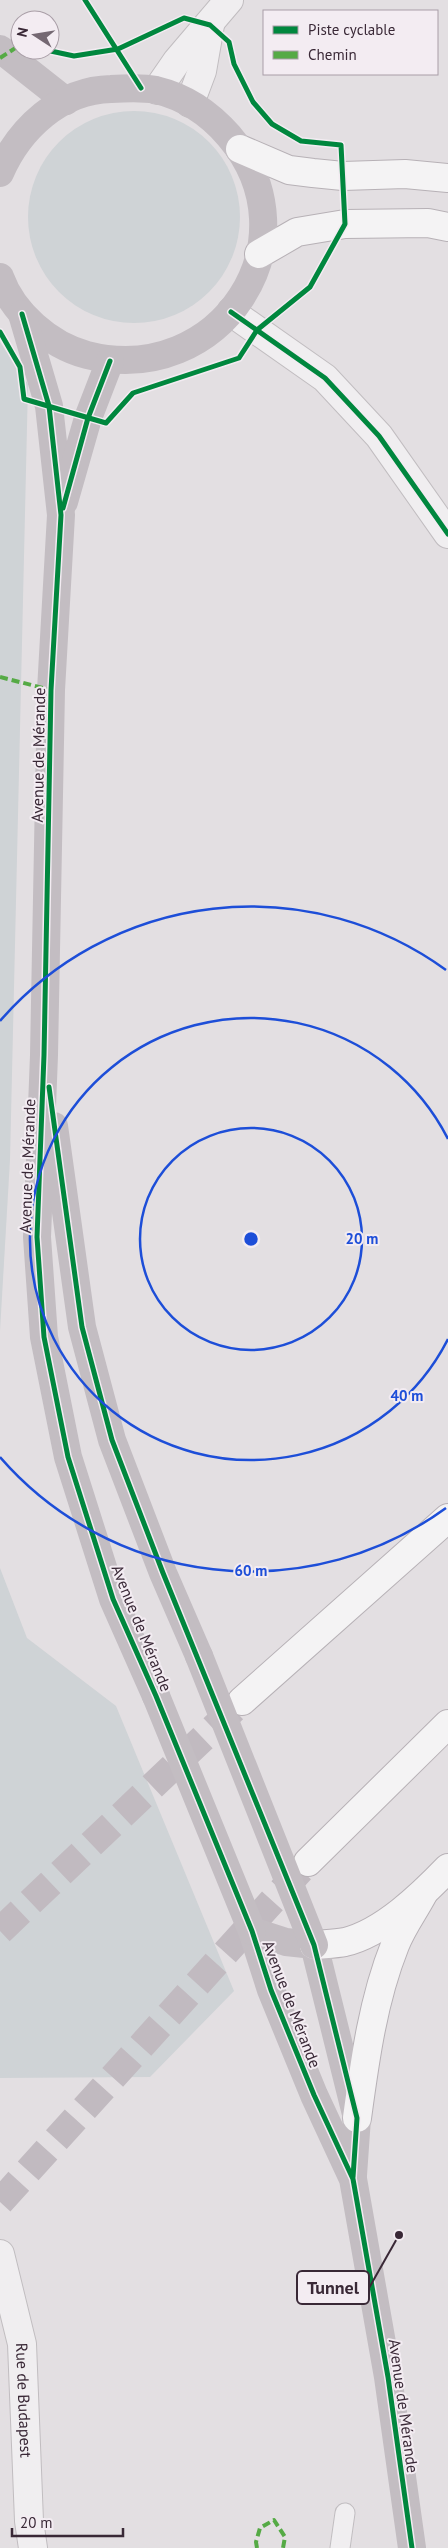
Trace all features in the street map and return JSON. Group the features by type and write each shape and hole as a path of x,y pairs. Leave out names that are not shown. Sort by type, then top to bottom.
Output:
{"highway":[{"path":"240,149 289,170 343,176 405,174 448,178"},
{"path":"260,254 298,232 345,224 428,223 448,227"},
{"path":"242,1701 448,1518"},
{"path":"308,1862 448,1724"},
{"path":"357,2118 368,2037 379,1994 396,1944 436,1893 448,1868"},
{"path":"314,1945 346,1942 373,1931 436,1893"}],"main road":[{"path":"0,49 66,101"},
{"path":"0,277 22,314 47,337 77,352 110,361 143,360 176,352 206,335 231,312 253,275 260,254 262,217 256,180 240,149 218,123 190,103 157,90 142,88 103,89 66,101 33,124 3,156"},
{"name":"Avenue de Mérande","path":"22,314 49,406 61,515 51,690 44,1055 37,1237 44,1337 68,1456 112,1599 156,1696 252,1931 271,1990 314,2095 353,2179"},
{"name":"Avenue de Mérande","path":"61,515 88,418 110,361"},
{"name":"Avenue de Mérande","path":"44,1055 82,1327 112,1440 163,1573 199,1656 314,1945 357,2118 353,2179 388,2377 412,2548"},
{"path":"252,1931 286,1942 314,1945"}],"street":[{"path":"157,90 177,61 230,0"},
{"path":"190,103 202,71 210,25"},
{"path":"231,312 325,378 379,436 448,534"},
{"name":"Rue de Budapest","path":"0,2254 22,2344 29,2521 33,2548"}],"lane":[{"path":"340,2548 344,2513"}],"shaded area":[{"path":"124,111 144,111 175,119 193,129 209,142 222,158 232,176 238,196 240,217 238,238 232,258 222,276 209,292 193,305 175,315 144,323 124,323 93,315 67,299 52,284 36,258 28,227 28,207 36,176 52,150 67,135 93,119"},
{"path":"0,342 28,384 10,1160 0,1331"},
{"path":"0,1568 27,1638 116,1706 234,1991 150,2077 0,2078"}],"tunnel":[{"path":"0,1931 241,1702"},
{"path":"0,2202 304,1866"}],"marked path":[{"path":"0,58 10,52"},
{"path":"0,677 51,690"},
{"path":"257,2548 256,2542 260,2528 274,2520 285,2537 283,2548"}],"cycle path":[{"path":"85,0 141,88"},
{"path":"0,332 20,367 24,399 106,423 133,393 239,358 257,330 310,287 345,224 341,145 301,141 272,124 253,102 234,64 229,42 210,25 184,18 118,49 74,56 60,53"},
{"path":"231,312 325,378 379,436 448,534"},
{"path":"22,314 49,406 61,515 51,690 44,1055 37,1237 44,1337 68,1457 113,1599 156,1696 252,1931 271,1990 314,2095 353,2179 388,2377 412,2548"},
{"path":"63,508 88,418 110,361"},
{"path":"49,1087 82,1327 112,1440 163,1573 314,1945 357,2118 353,2177"}],"place":[{"name":"Tunnel","path":"399,2235"}]}
